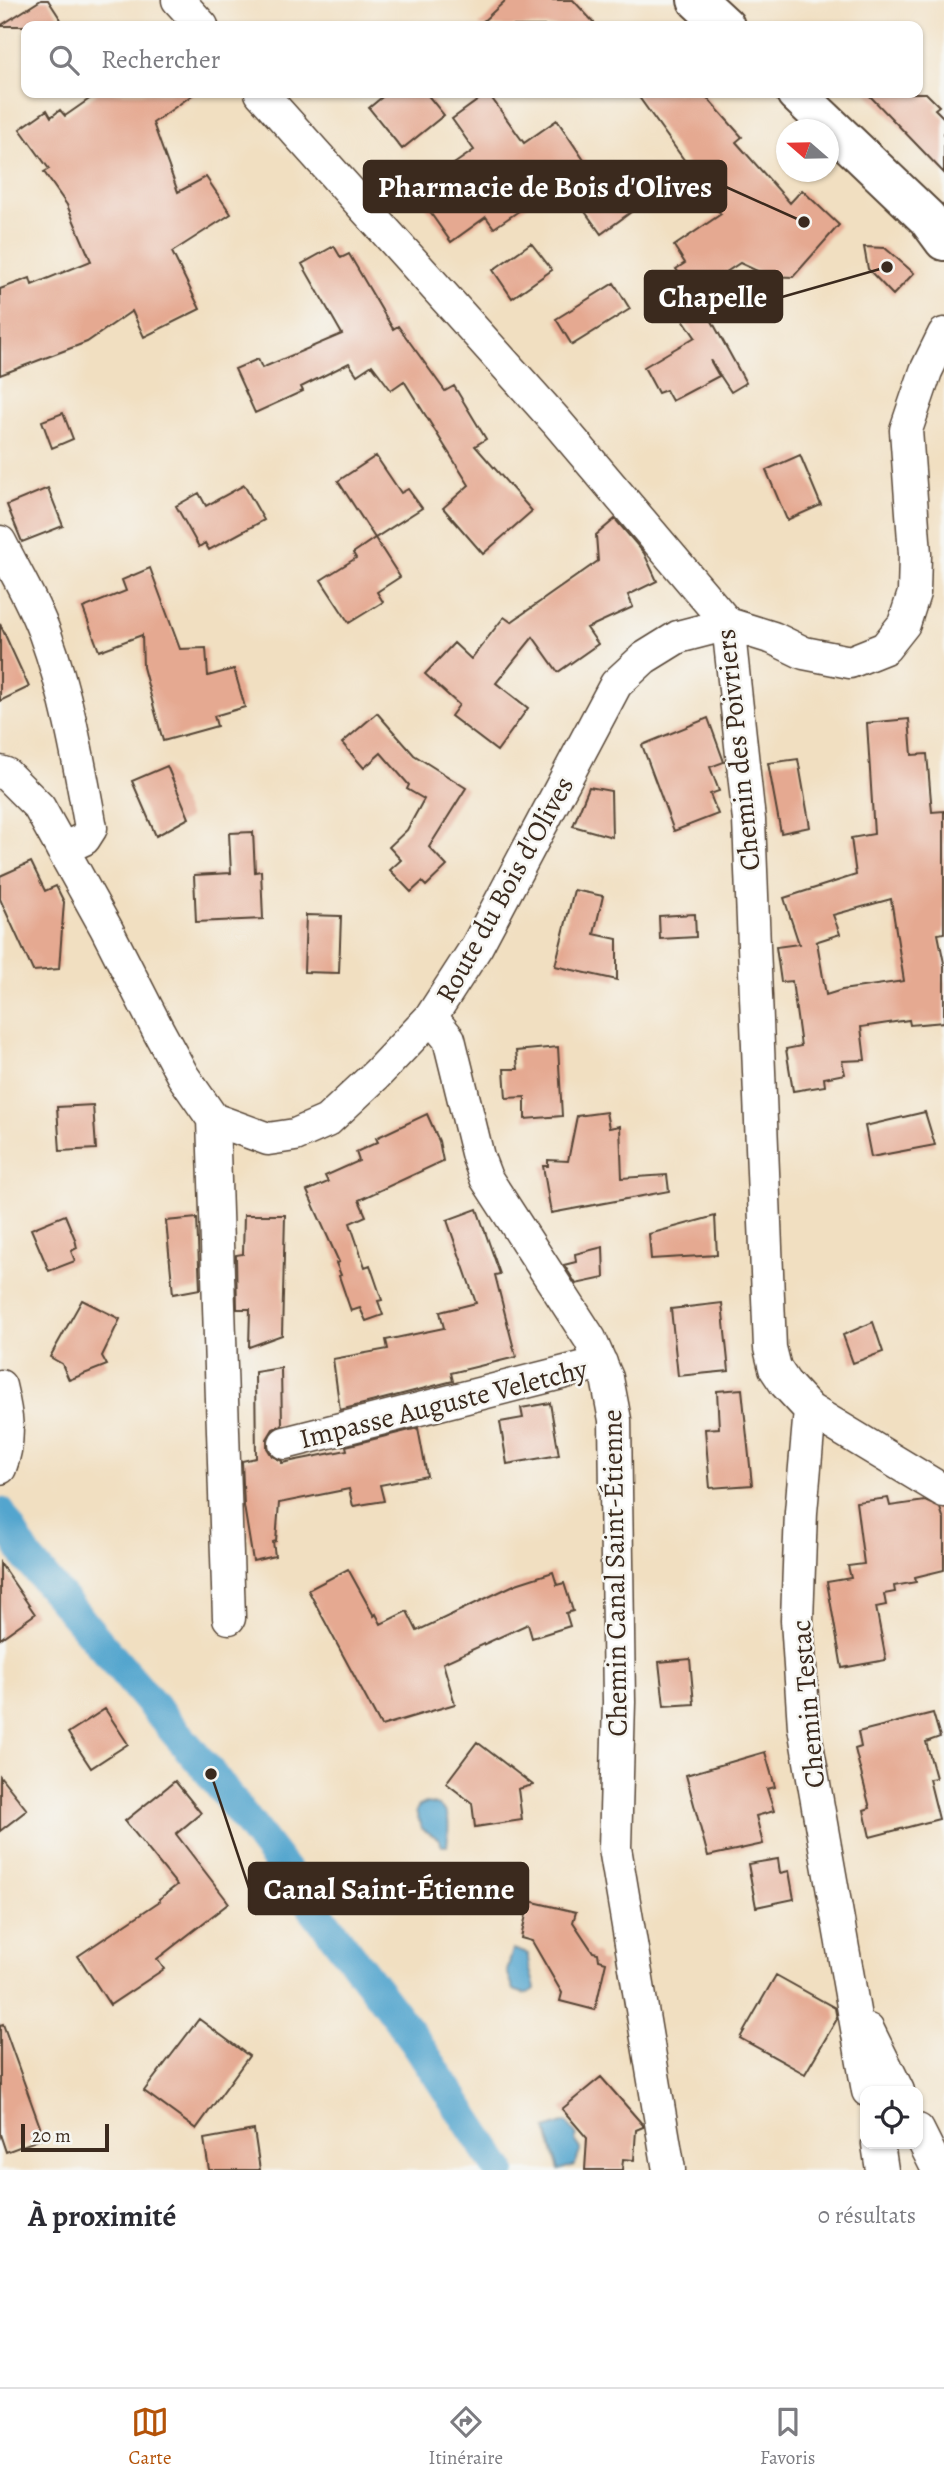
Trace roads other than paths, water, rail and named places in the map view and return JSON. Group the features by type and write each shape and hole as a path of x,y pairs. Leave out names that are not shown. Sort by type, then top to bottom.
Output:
{"main road":[{"path":"697,0 720,21"},
{"path":"801,98 927,218 944,241"}],"street":[{"path":"178,0 197,21"},
{"name":"Chemin des Poivriers","path":"265,98 565,431 728,624 749,820 770,1348 775,1368 785,1384 810,1410 944,1491"},
{"path":"728,624 804,653 850,662 885,648 904,624 914,593 915,554 906,430 926,372 944,334"},
{"path":"915,404 944,378"},
{"path":"0,542 45,632 65,696 78,758 91,828 84,839 62,849"},
{"name":"Route du Bois d'Olives","path":"213,1119 268,1139 295,1135 327,1121 377,1074 431,1017 477,946 617,684 644,658 678,637 728,624"},
{"path":"0,772 6,774 39,807 165,1043 213,1119 229,1618"},
{"name":"Chemin Canal Saint-Étienne","path":"431,1017 449,1038 478,1157 486,1178 576,1318 607,1378 615,1420 618,1702 615,1848 669,2170"},
{"name":"Impasse Auguste Veletchy","path":"285,1443 601,1363"},
{"path":"0,1386 7,1418 7,1450 0,1468"},
{"name":"Chemin Testac","path":"810,1410 797,1620 804,1727 867,2086"},
{"name":"Chemin Testac","path":"851,1996 896,2086"},
{"path":"923,2140 938,2170"},
{"path":"879,2149 883,2170"}],"water":[{"path":"426,1803 441,1808 448,1817 447,1846 442,1846 439,1839 421,1828 416,1811"},
{"path":"513,1949 528,1954 535,1989 530,1992 514,1990 507,1971"},
{"path":"566,2122 577,2136 575,2140 581,2149 575,2165 559,2170 546,2129"}],"waterway":[{"path":"0,1513 28,1559 211,1774 414,2039 500,2170"}],"place":[{"name":"Pharmacie de Bois d'Olives","path":"804,222"},
{"name":"Chapelle","path":"887,267"},
{"name":"Canal Saint-Étienne","path":"211,1774"}]}
